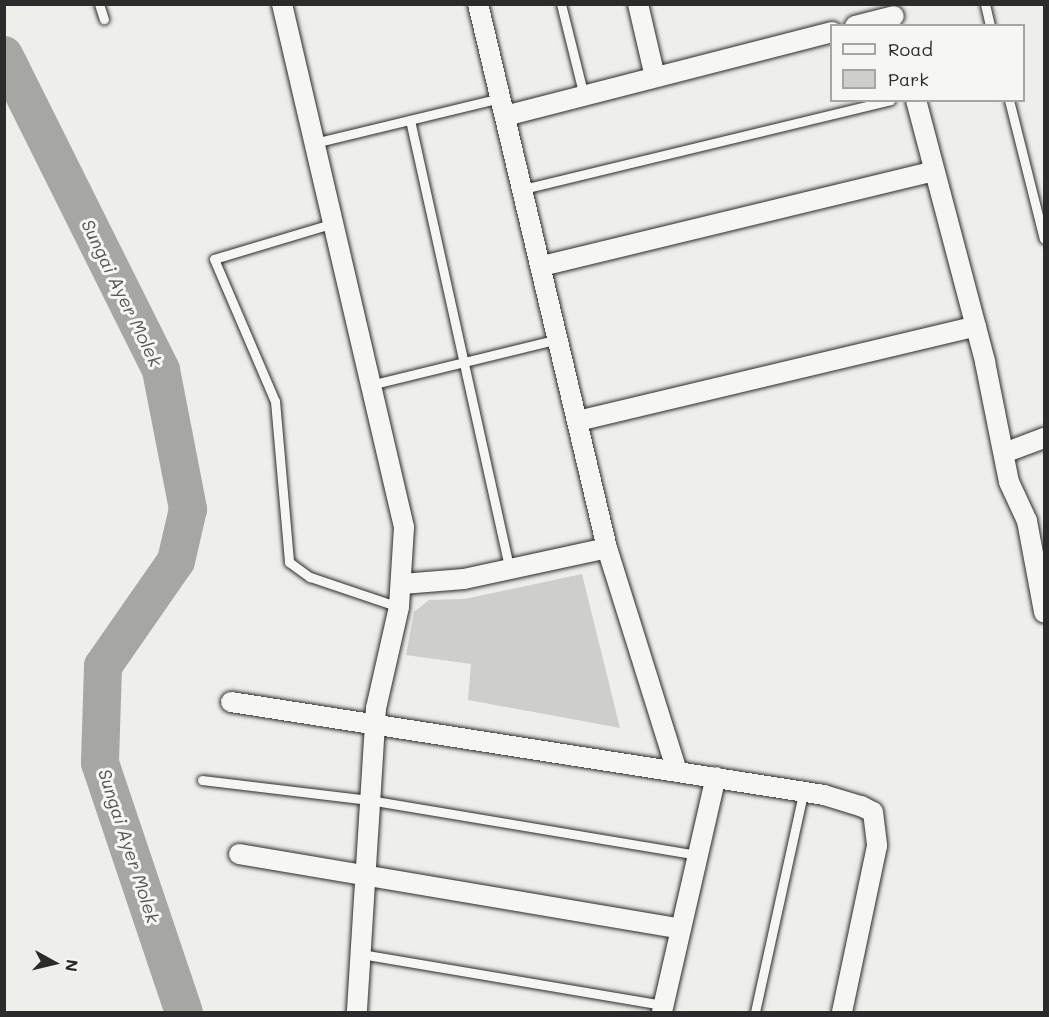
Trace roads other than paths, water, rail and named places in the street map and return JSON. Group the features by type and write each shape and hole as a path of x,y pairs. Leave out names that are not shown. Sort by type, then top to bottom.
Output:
{"street":[{"path":"282,4 374,384 404,527 399,607 375,728 357,1012"},
{"path":"478,4 542,266 607,548 677,771"},
{"path":"638,4 655,77"},
{"path":"862,24 894,15"},
{"path":"503,107 584,96 830,32"},
{"path":"917,102 976,326 1010,483 1027,521 1044,612"},
{"path":"542,266 934,171"},
{"path":"578,421 976,326"},
{"path":"1004,453 1044,438"},
{"path":"402,584 510,571 607,548"},
{"path":"231,702 375,728 716,777 803,793 861,806 873,812 877,825 842,1012"},
{"path":"663,1009 716,777"},
{"path":"238,854 365,872 681,929"}],"lane":[{"path":"99,4 104,19"},
{"path":"561,4 584,96"},
{"path":"985,4 990,24"},
{"path":"523,189 882,102"},
{"path":"1010,102 1044,239"},
{"path":"314,143 410,120 503,107"},
{"path":"410,120 466,362 510,571"},
{"path":"334,223 214,259 275,401 289,562 310,577 399,607"},
{"path":"374,384 559,339"},
{"path":"202,780 369,800 698,855"},
{"path":"755,1012 803,793"},
{"path":"361,954 663,1009"}],"waterway":[{"name":"Sungai Ayer Molek","path":"4,55 161,370 188,509 176,561 103,666 100,763 184,1012"}]}
